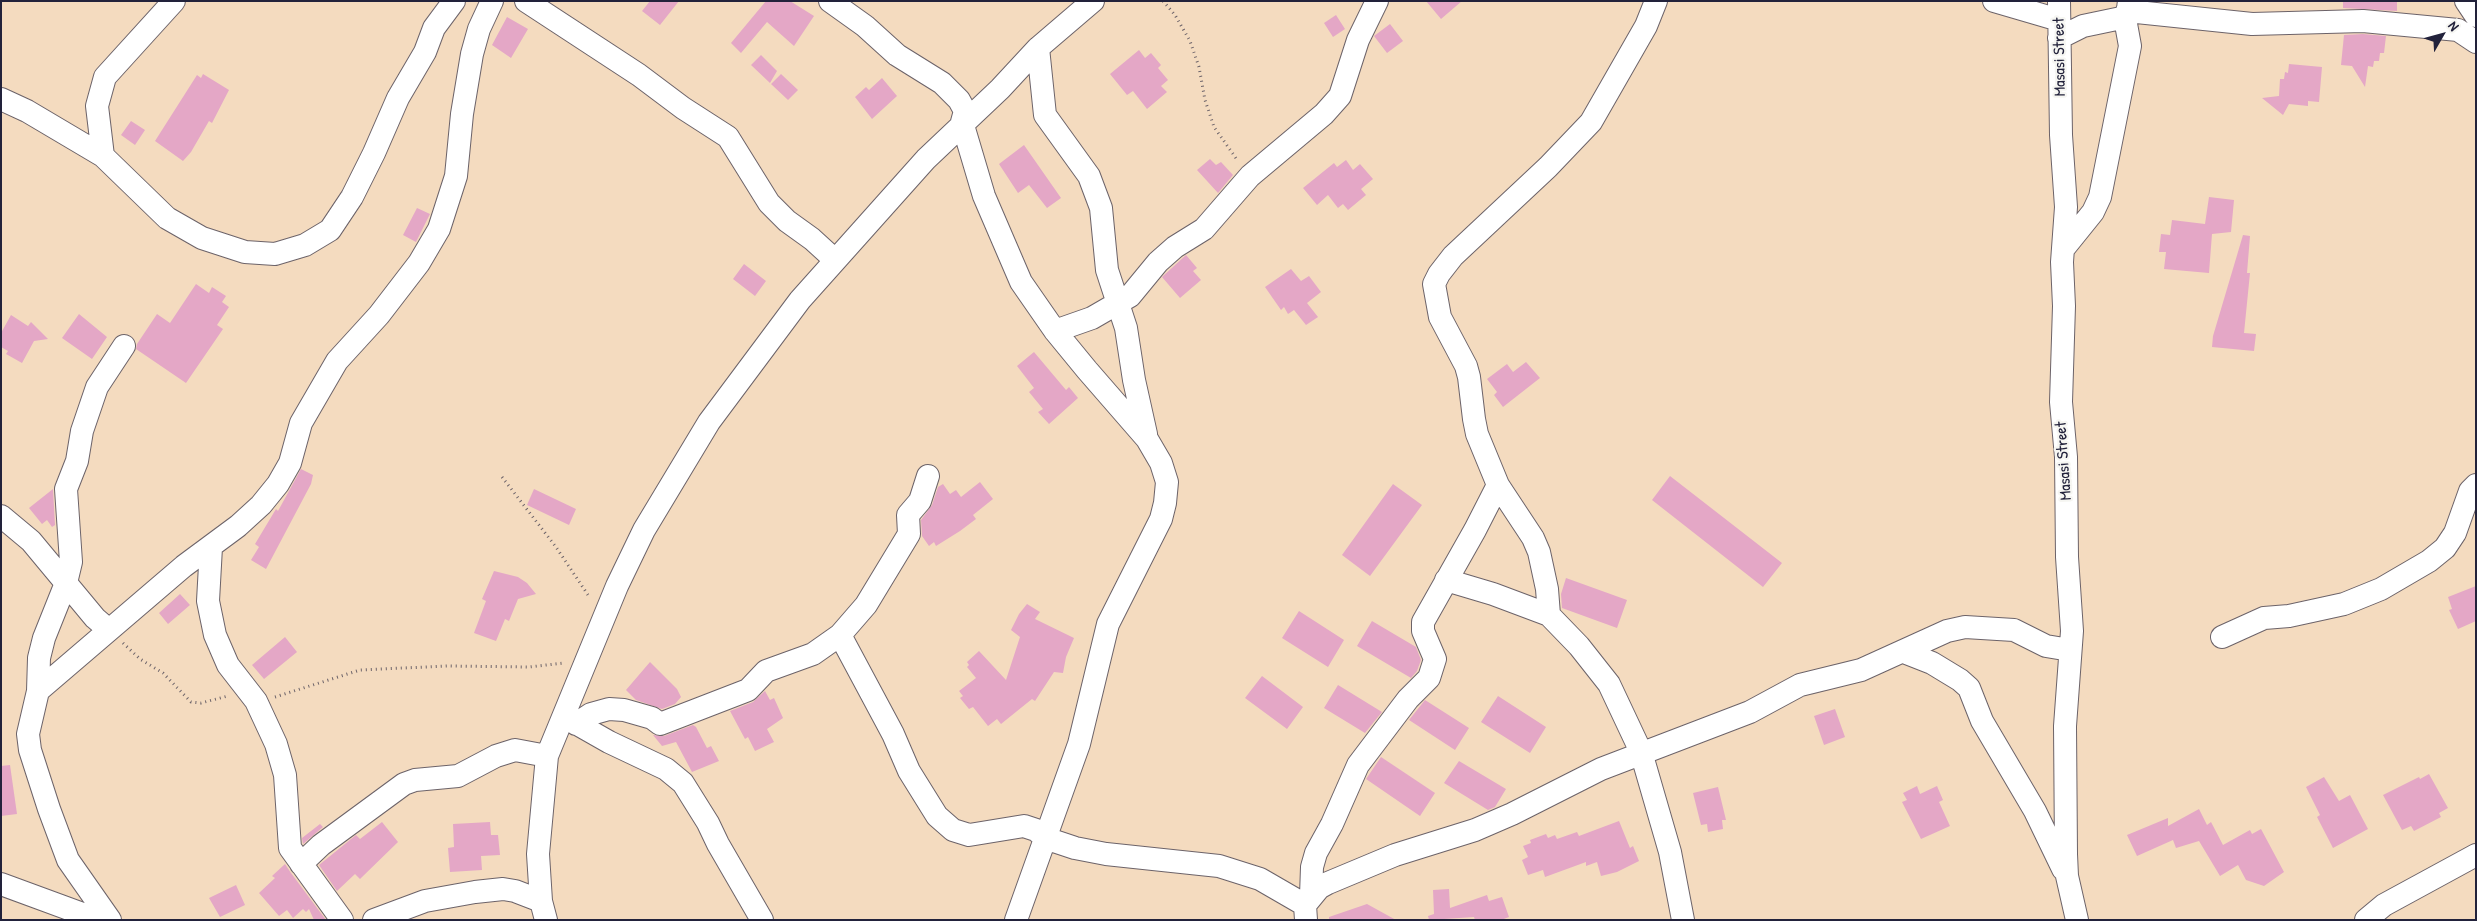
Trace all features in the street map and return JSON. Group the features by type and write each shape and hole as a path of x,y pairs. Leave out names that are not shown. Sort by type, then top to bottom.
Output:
{"street":[{"path":"103,156 97,106 105,77 174,1"},
{"path":"1,99 27,111 103,156 132,182 167,218 202,238 245,252 275,254 305,245 330,230 352,197 398,98 424,52 434,28 454,1"},
{"path":"38,690 184,566 211,547 261,505 278,484 290,463 301,423 336,361 380,315 419,263 439,229 456,176 462,114 472,54 478,29 492,1"},
{"path":"526,1 639,75 682,108 728,137 768,203 835,260"},
{"path":"830,1 865,26 897,55 942,83 959,100 965,111 962,122 984,196 999,235 1021,282 1056,330 1147,439 1165,474 1167,482 1166,503 1146,552 1123,590 1108,624 1079,744 1016,920"},
{"path":"543,910 538,854 547,756 570,720 587,660 644,530 709,422 800,300 926,159 962,122 1000,89 1038,48 1093,1"},
{"path":"1056,330 1092,318 1130,296 1145,276 1175,247 1204,229 1250,176 1324,114 1340,96 1358,40 1377,1"},
{"path":"1549,615 1548,589 1540,552 1533,538 1498,485 1478,434 1466,366 1440,317 1434,284 1438,274 1453,256 1548,167 1591,122 1646,26 1656,1"},
{"path":"1994,1 2083,26 2127,10 2252,24 2363,21 2458,30 2476,42"},
{"path":"2466,1 2476,16"},
{"path":"2064,248 2093,212 2100,197 2130,46 2127,10"},
{"name":"Masasi Street","path":"2059,19 2061,136 2066,186 2062,262 2064,306 2061,402 2068,492 2067,557 2072,631 2065,726 2067,876 2076,920"},
{"path":"1038,48 1045,114 1089,176 1096,192 1104,222 1107,270 1126,328 1134,380 1147,439"},
{"path":"110,920 68,860 30,750 28,734 38,690 40,658 44,638 66,583 71,552 66,489 77,461 82,432 97,387 124,346"},
{"path":"570,720 609,709 624,710 652,718 660,724 748,690 766,671 813,654 840,635 866,605 909,534 908,515 920,501 928,476"},
{"path":"1307,907 1312,867 1316,853 1332,824 1358,765 1408,699 1429,678 1435,659 1423,631 1423,622 1498,485"},
{"path":"2222,637 2264,618 2289,616 2344,604 2381,589 2430,562 2445,548 2454,533 2470,491 2476,485"},
{"path":"1,516 31,541 95,618 109,630"},
{"path":"211,547 208,601 210,621 228,665 256,701 283,765 288,842 300,864 342,920"},
{"path":"1446,580 1493,594 1549,615 1579,646 1609,684 1641,752 1670,852 1683,920"},
{"path":"1307,907 1323,885 1361,868 1475,830 1512,814 1601,769 1641,752 1750,712 1800,685 1861,670 1955,628 1979,626 2014,630 2046,646 2070,650"},
{"path":"840,635 893,734 909,771 936,816 953,830 969,835 1024,826 1036,830 1046,838 1075,848 1106,854 1219,866 1260,879 1307,907"},
{"path":"1904,652 1932,663 1960,680 1969,688 1982,721 2035,811 2067,876"},
{"path":"570,720 666,769 683,783 708,823 762,920"},
{"path":"300,864 321,845 404,784 415,780 458,776 496,756 515,750 547,756"},
{"path":"2366,920 2387,912 2475,853"},
{"path":"1,884 98,920"},
{"path":"374,920 425,901 502,889 543,910"}],"path":[{"path":"1163,1 1175,15 1190,41 1199,67 1205,100 1214,127 1250,176"},
{"path":"502,477 556,546 604,619"},
{"path":"109,630 140,659 163,673 191,702 200,703 228,696 256,701 300,690 360,670 447,666 529,667 587,660"}],"building":[{"path":"650,1 679,1 660,25 642,11"},
{"path":"766,1 790,1 814,16 794,46 767,22 741,53 731,43"},
{"path":"1426,1 1462,1 1441,19"},
{"path":"2343,1 2397,2 2397,11 2343,8"},
{"path":"1336,15 1345,29 1333,37 1324,23"},
{"path":"507,17 528,29 511,58 492,45"},
{"path":"1390,24 1403,41 1387,53 1374,36"},
{"path":"2344,35 2386,36 2384,53 2380,53 2379,61 2374,61 2373,67 2368,66 2365,87 2352,66 2341,65"},
{"path":"1139,50 1145,58 1151,53 1161,65 1158,68 1168,80 1161,86 1167,92 1147,109 1133,91 1127,95 1110,74"},
{"path":"761,55 777,71 770,83 751,65"},
{"path":"2289,64 2322,67 2319,102 2308,101 2308,106 2289,104 2283,115 2262,98 2279,96 2280,79 2284,79 2285,72 2288,73"},
{"path":"203,74 229,90 212,123 209,121 191,152 183,161 155,141 197,75 201,78"},
{"path":"781,74 798,90 788,100 771,84"},
{"path":"882,78 897,96 872,119 855,97 866,87 869,90"},
{"path":"131,121 145,130 135,145 121,135"},
{"path":"1024,145 1061,198 1047,208 1029,185 1018,193 999,164"},
{"path":"1210,159 1216,165 1221,162 1233,175 1218,193 1197,170"},
{"path":"1346,160 1353,170 1360,164 1373,179 1361,189 1366,195 1348,210 1343,204 1338,208 1328,195 1317,205 1303,188 1334,163 1337,167"},
{"path":"2209,197 2234,200 2231,232 2212,234 2209,273 2164,269 2166,252 2159,252 2161,234 2170,235 2172,220 2205,224"},
{"path":"417,208 430,214 416,242 403,235"},
{"path":"2243,235 2250,236 2247,273 2250,273 2244,333 2256,334 2254,351 2212,347 2213,336"},
{"path":"1186,255 1197,268 1193,271 1201,280 1180,298 1162,277"},
{"path":"744,264 766,281 755,296 733,279"},
{"path":"1291,269 1301,281 1309,276 1321,292 1307,303 1318,317 1306,325 1294,310 1288,314 1284,307 1281,310 1265,287"},
{"path":"196,284 209,293 212,287 226,296 222,302 229,307 217,325 223,329 186,383 136,349 137,344 157,314 170,323"},
{"path":"79,314 107,337 92,359 62,338"},
{"path":"11,315 28,326 31,322 48,339 34,341 22,363 6,354 8,351 1,347 1,333"},
{"path":"1034,352 1066,390 1069,387 1078,398 1049,424 1038,412 1043,409 1029,392 1034,388 1017,366"},
{"path":"1526,362 1540,378 1503,407 1494,395 1497,392 1487,379 1507,364 1513,372"},
{"path":"301,469 313,475 311,484 266,569 251,560 259,547 255,544 276,509 278,511"},
{"path":"1670,476 1782,563 1763,587 1652,500"},
{"path":"980,482 993,499 973,515 976,519 960,531 936,546 934,542 929,546 922,536 921,520 932,505 938,487 943,484 950,494 956,490 961,497"},
{"path":"1393,484 1422,505 1370,576 1342,555"},
{"path":"53,489 55,525 52,527 47,520 42,524 29,508"},
{"path":"534,489 576,509 569,525 527,505"},
{"path":"494,571 518,577 527,583 536,594 518,599 509,621 505,619 496,641 474,633 486,601 482,599"},
{"path":"1566,578 1627,600 1617,628 1562,608 1561,594"},
{"path":"2476,586 2476,621 2458,629 2449,610 2452,609 2448,597"},
{"path":"180,594 190,605 168,624 159,613"},
{"path":"1027,604 1040,612 1035,619 1074,638 1066,657 1063,673 1054,672 1035,701 1032,699 1001,724 997,719 988,726 973,707 969,709 960,698 963,696 959,691 976,678 967,667 969,665 967,662 979,651 1006,680 1020,637 1011,630 1019,614"},
{"path":"1299,611 1344,640 1328,667 1282,638"},
{"path":"1372,621 1416,647 1421,660 1417,671 1411,678 1357,646"},
{"path":"285,637 297,652 264,679 252,665"},
{"path":"650,662 677,689 681,697 675,704 662,709 636,700 626,690"},
{"path":"1262,676 1303,707 1287,729 1245,698"},
{"path":"1338,685 1382,712 1365,733 1324,708"},
{"path":"765,691 770,700 774,698 783,718 767,729 774,742 755,751 748,737 745,739 730,711 753,702"},
{"path":"1498,696 1546,727 1530,753 1481,722"},
{"path":"1425,700 1469,728 1455,750 1409,720"},
{"path":"1835,709 1845,737 1824,745 1814,716"},
{"path":"693,725 696,727 707,748 711,746 719,761 692,772 676,742 662,746 653,735 664,736"},
{"path":"1381,757 1435,793 1420,816 1366,779"},
{"path":"1459,761 1506,789 1495,807 1488,810 1444,783"},
{"path":"10,765 17,814 1,816 1,766"},
{"path":"2429,774 2448,808 2439,813 2441,817 2414,831 2411,826 2402,830 2383,795"},
{"path":"2324,777 2339,801 2350,795 2368,829 2333,848 2317,817 2320,815 2306,787"},
{"path":"1917,786 1920,794 1937,786 1943,800 1939,802 1950,826 1921,839 1902,802 1907,800 1903,793"},
{"path":"1718,787 1726,820 1722,820 1723,829 1708,832 1707,824 1701,825 1693,793"},
{"path":"2199,809 2207,825 2211,822 2223,845 2250,830 2252,834 2261,829 2284,872 2264,886 2246,880 2238,865 2220,876 2199,841 2176,848 2173,840 2137,856 2127,835 2168,818 2168,826"},
{"path":"1619,821 1630,848 1633,846 1639,861 1617,872 1601,876 1597,862 1586,866 1586,862 1545,877 1543,870 1528,875 1522,860 1528,857 1523,846 1531,843 1530,840 1546,834 1548,838 1555,835 1557,839 1577,832 1579,836"},
{"path":"382,822 398,842 360,879 355,874 337,891 319,865 356,835 360,839"},
{"path":"490,822 491,835 498,835 500,855 481,856 482,870 450,872 448,848 454,847 453,824"},
{"path":"320,824 323,827 303,844 302,838"},
{"path":"285,864 326,920 314,920 309,909 306,912 303,909 293,918 287,910 279,916 259,893 275,878 272,876"},
{"path":"236,885 245,905 220,917 209,898"},
{"path":"1449,889 1450,908 1487,895 1489,901 1502,897 1509,917 1501,920 1475,920 1474,917 1429,920 1428,916 1434,914 1433,890"},
{"path":"1367,904 1396,920 1329,920 1329,917"}]}
